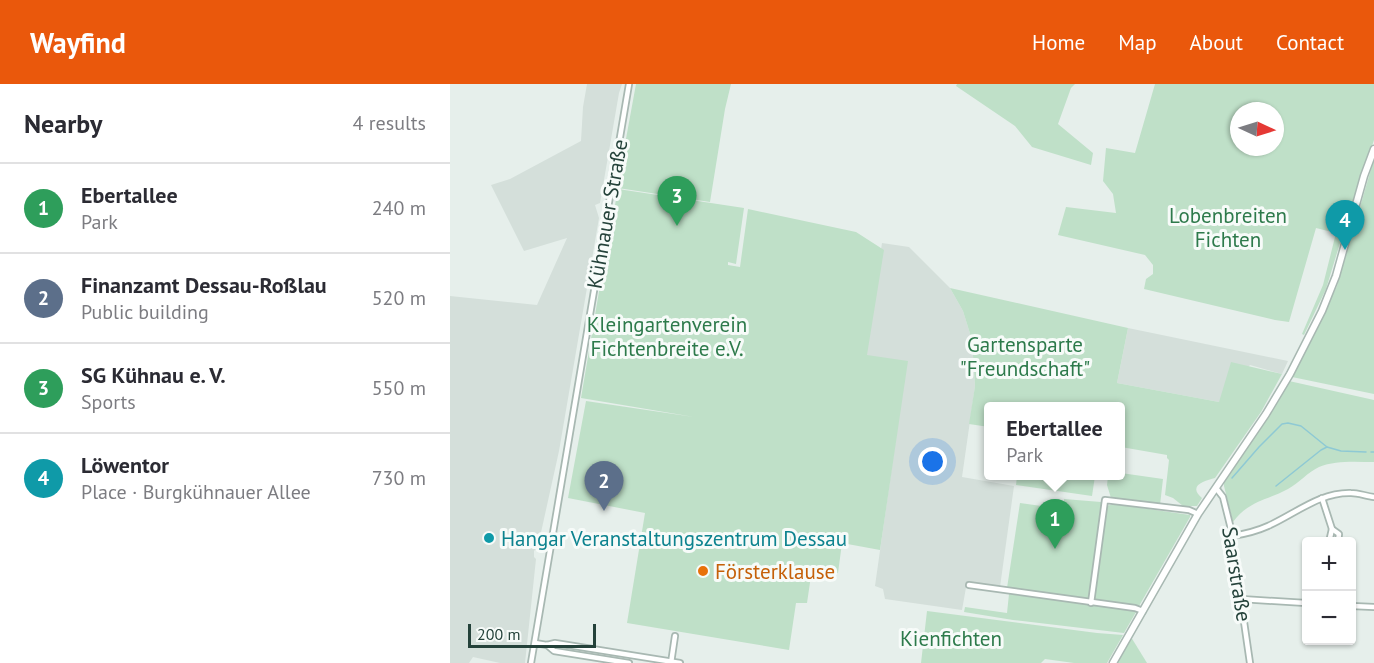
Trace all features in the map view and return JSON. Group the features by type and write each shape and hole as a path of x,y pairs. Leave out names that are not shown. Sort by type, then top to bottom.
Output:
{"street":[{"name":"Kühnauer Straße","path":"531,663 629,84"},
{"path":"1113,663 1198,514 1281,389 1325,303 1339,268 1364,176 1374,149"},
{"name":"Saarstraße","path":"1215,487 1223,498 1232,536 1250,663"},
{"path":"1232,536 1261,529 1323,498 1350,493 1374,497"},
{"path":"1323,498 1332,529 1330,537"},
{"path":"1091,603 1105,500 1189,510 1198,514"},
{"path":"1332,529 1339,534 1339,537"},
{"path":"969,585 1143,611"},
{"path":"1241,599 1302,603"},
{"path":"1356,606 1374,607"},
{"path":"671,662 675,636"},
{"path":"534,643 548,645 555,643 680,663"},
{"path":"548,645 554,651 629,663"}],"shaded area":[{"path":"587,84 622,84 600,203 595,205 599,218 559,451 538,546 534,551 536,559 525,663 500,663 473,657 469,663 450,663 450,296 537,305 567,238 524,251 491,185 510,179 581,141"},
{"path":"882,243 909,247 950,288 963,311 972,340 975,386 962,477 1014,486 1000,587 967,582 962,610 885,599 883,589 875,586 906,367 864,361"},
{"path":"1128,328 1288,361 1282,374 1250,365 1219,402 1117,383"}],"green space":[{"path":"636,84 731,84 710,202 618,188"},
{"path":"957,84 1075,84 1071,88 1058,124 1093,153 1091,165 1032,147 1015,126 956,86"},
{"name":"Lobenbreiten Fichten","path":"1155,84 1374,84 1374,140 1326,289 1304,335 1302,334 1323,285 1336,233 1316,228 1289,322 1144,289 1146,279 1153,274 1153,265 1145,255 1058,235 1066,207 1116,213 1113,194 1103,181 1106,148 1135,153"},
{"path":"1374,159 1374,394 1292,377 1337,286"},
{"name":"Kleingartenverein Fichtenbreite e.V.","path":"618,189 744,208 736,264 728,262 728,265 740,267 748,209 856,232 884,250 867,355 908,361 880,550 842,543 838,573 812,569 807,603 796,603 789,650 627,623 645,513 568,498 586,401 694,417 581,398"},
{"name":"Gartensparte \"Freundschaft\"","path":"950,288 1128,328 1117,383 1219,402 1231,362 1282,374 1261,412 1215,478 1197,487 1196,490 1202,498 1197,506 1183,506 1165,495 1169,460 1167,455 1125,448 1125,402 984,402 984,426 969,424 975,386 972,340 963,311"},
{"path":"1289,381 1374,400 1374,462 1339,462 1319,467 1288,489 1252,505 1233,522 1224,481 1270,414"},
{"path":"1125,474 1163,479 1160,505 1111,498 1108,480 1125,480"},
{"path":"1017,480 1094,480 1092,496 1016,485"},
{"path":"1064,499 1101,502 1090,596 1085,600 1007,588 1020,503 1063,509"},
{"path":"1114,504 1190,515 1139,606 1098,601 1094,595 1106,506"},
{"path":"1009,594 1136,612 1124,633 964,612 965,607 1007,613"},
{"name":"Kienfichten","path":"927,611 1123,635 1107,663 1074,663 1045,659 1041,663 921,663"},
{"path":"1131,637 1147,663 1117,663"}],"waterway":[{"path":"1232,478 1282,424 1301,426 1327,447"},
{"path":"1276,486 1327,447 1341,451 1366,452"}],"place":[{"name":"SG Kühnau e. V.","path":"677,226"},
{"name":"Löwentor","path":"1345,250"},
{"name":"Finanzamt Dessau-Roßlau","path":"604,511"},
{"name":"Hangar Veranstaltungszentrum Dessau","path":"489,538"},
{"name":"Ebertallee","path":"1055,549"},
{"name":"Försterklause","path":"703,571"}]}
